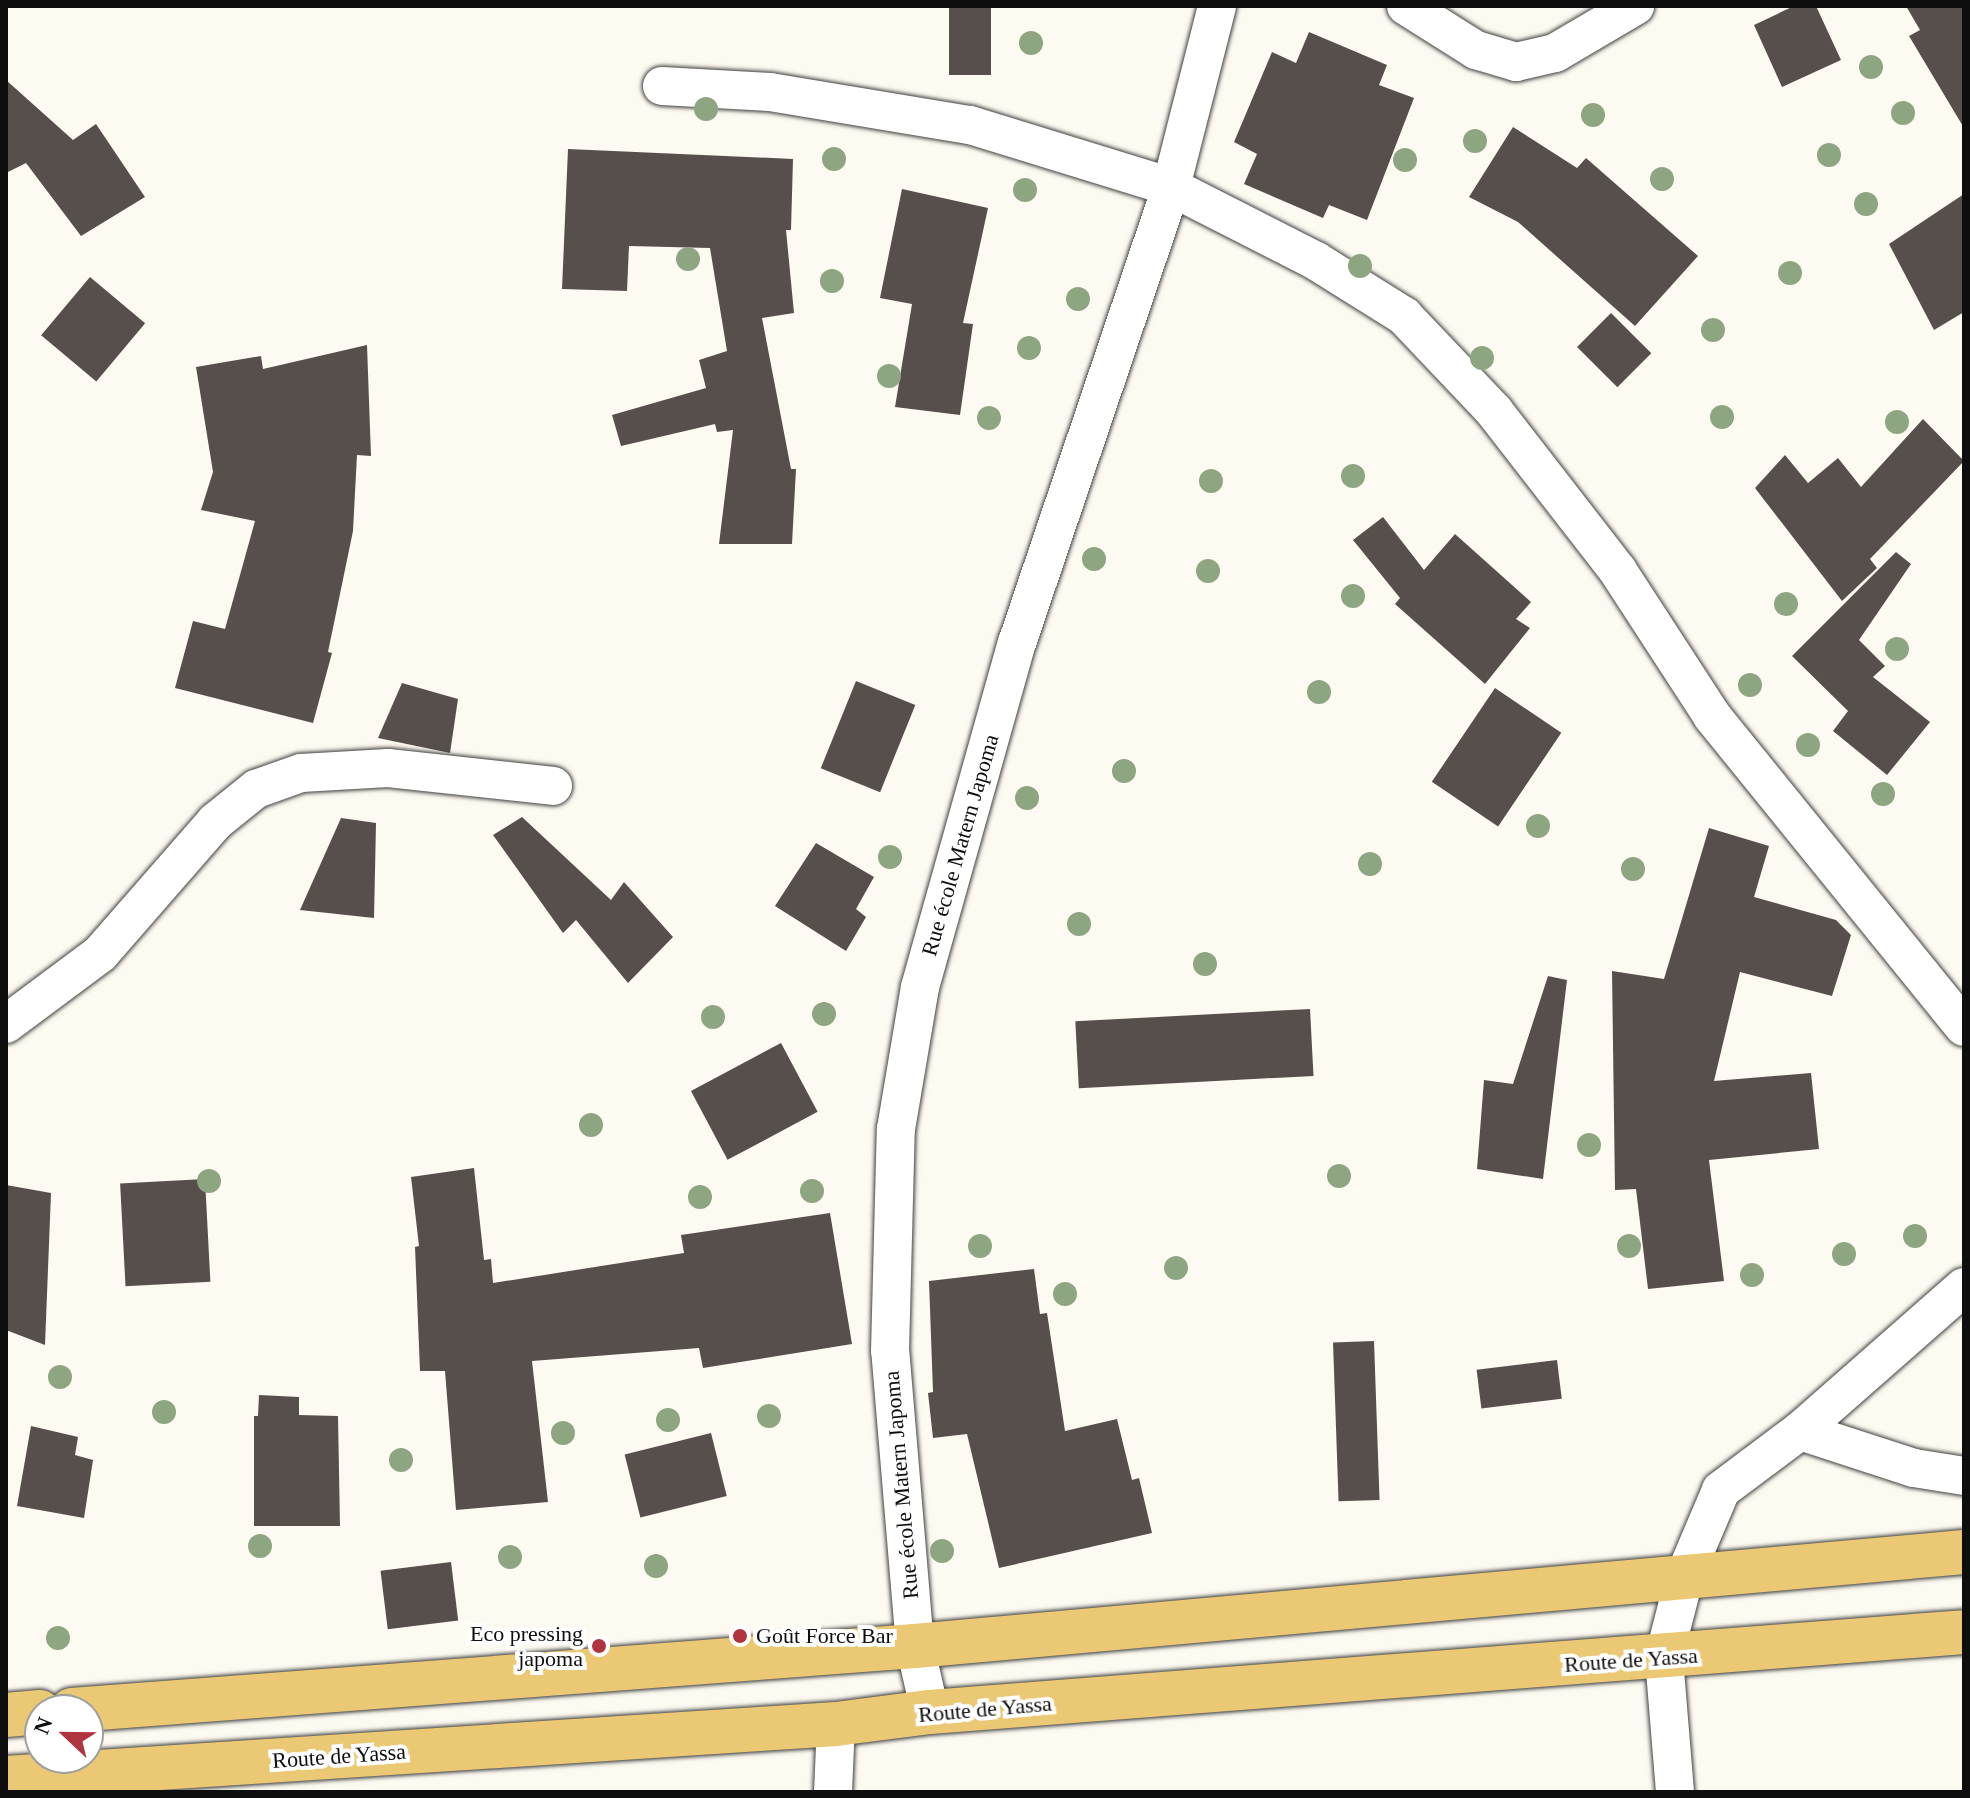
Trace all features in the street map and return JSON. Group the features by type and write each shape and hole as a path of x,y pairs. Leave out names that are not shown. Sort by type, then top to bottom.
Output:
{"main road":[{"path":"104,1708 915,1646 1964,1552"},
{"name":"Route de Yassa","path":"6,1778 836,1724 930,1712 1964,1632"}],"street":[{"name":"Rue école Matern Japoma","path":"930,1712 915,1646 890,1351 896,1129 920,987 1017,643 1171,187 1217,6"},
{"path":"1406,6 1476,50 1516,62 1555,53 1635,6"},
{"path":"662,86 770,92 970,125 1171,187 1316,261 1404,316 1494,411 1618,571 1712,716 1964,1027"},
{"path":"6,1024 100,954 215,822 256,789 301,773 388,768 553,786"},
{"path":"1675,1792 1664,1657 1685,1575 1721,1490 1800,1431 1964,1287"},
{"path":"1800,1431 1914,1468 1964,1476"},
{"path":"833,1792 836,1724"}],"building":[{"path":"949,6 991,6 991,75 949,75"},
{"path":"1794,6 1816,6 1841,60 1782,87 1754,25"},
{"path":"1906,6 1964,6 1964,128 1909,36 1920,30"},
{"path":"1309,32 1387,65 1379,85 1414,98 1367,220 1329,205 1323,218 1244,184 1257,154 1234,142 1272,52 1296,63"},
{"path":"6,80 73,140 96,124 145,197 81,236 26,163 6,173"},
{"path":"1513,127 1577,168 1586,158 1698,256 1635,326 1518,222 1469,197"},
{"path":"568,149 793,159 791,230 786,230 794,313 762,318 791,469 796,469 792,544 719,544 733,430 717,432 715,424 621,446 612,415 706,388 699,360 727,351 710,248 629,246 627,291 562,289"},
{"path":"902,189 988,208 963,323 973,324 960,415 895,407 912,304 880,298"},
{"path":"1964,194 1964,312 1934,330 1889,244"},
{"path":"90,277 145,323 96,382 41,335"},
{"path":"1611,313 1651,353 1617,387 1577,347"},
{"path":"367,345 371,456 357,455 353,531 328,652 332,653 313,723 175,688 193,621 225,629 255,521 201,510 213,472 196,367 261,356 263,369"},
{"path":"1923,419 1964,461 1870,559 1877,568 1842,601 1755,488 1785,455 1808,483 1838,458 1861,487"},
{"path":"1383,517 1424,570 1455,534 1531,602 1516,619 1530,628 1485,684 1395,604 1400,598 1353,540"},
{"path":"1896,552 1911,564 1859,640 1885,666 1873,677 1930,722 1887,775 1833,731 1848,711 1792,656"},
{"path":"856,681 915,705 880,792 821,768"},
{"path":"402,683 458,699 450,753 378,738"},
{"path":"1495,688 1561,733 1498,826 1432,782"},
{"path":"522,817 611,900 624,882 673,937 628,983 576,920 563,933 493,835"},
{"path":"341,818 376,823 374,918 300,910"},
{"path":"1709,828 1769,846 1754,897 1836,920 1851,935 1832,996 1740,972 1714,1081 1811,1073 1819,1149 1709,1160 1724,1281 1648,1289 1636,1189 1615,1190 1612,971 1664,979"},
{"path":"816,843 874,877 856,909 866,917 846,951 775,906"},
{"path":"1548,976 1567,980 1543,1179 1477,1169 1484,1080 1513,1084"},
{"path":"1310,1009 1314,1076 1079,1088 1075,1021"},
{"path":"781,1043 818,1112 728,1160 691,1091"},
{"path":"474,1168 484,1260 491,1259 493,1283 684,1253 681,1235 830,1213 852,1344 703,1368 699,1348 532,1361 548,1502 456,1510 445,1371 420,1371 415,1247 419,1246 411,1177"},
{"path":"205,1179 210,1282 126,1286 120,1183"},
{"path":"6,1185 51,1193 45,1345 6,1330"},
{"path":"1034,1269 1040,1314 1047,1313 1065,1431 1117,1419 1132,1480 1139,1478 1152,1533 999,1568 967,1434 933,1438 928,1393 933,1392 929,1281"},
{"path":"1374,1341 1380,1500 1339,1501 1333,1342"},
{"path":"1557,1360 1562,1399 1481,1409 1477,1370"},
{"path":"259,1395 299,1397 299,1415 338,1416 340,1526 254,1526 254,1416 258,1416"},
{"path":"31,1426 78,1437 75,1455 93,1460 84,1518 17,1506"},
{"path":"711,1433 727,1496 640,1518 625,1455"},
{"path":"451,1562 458,1621 388,1629 381,1571"}],"place":[{"name":"Goût Force Bar","path":"740,1636"},
{"name":"Eco pressing japoma","path":"599,1646"}]}
